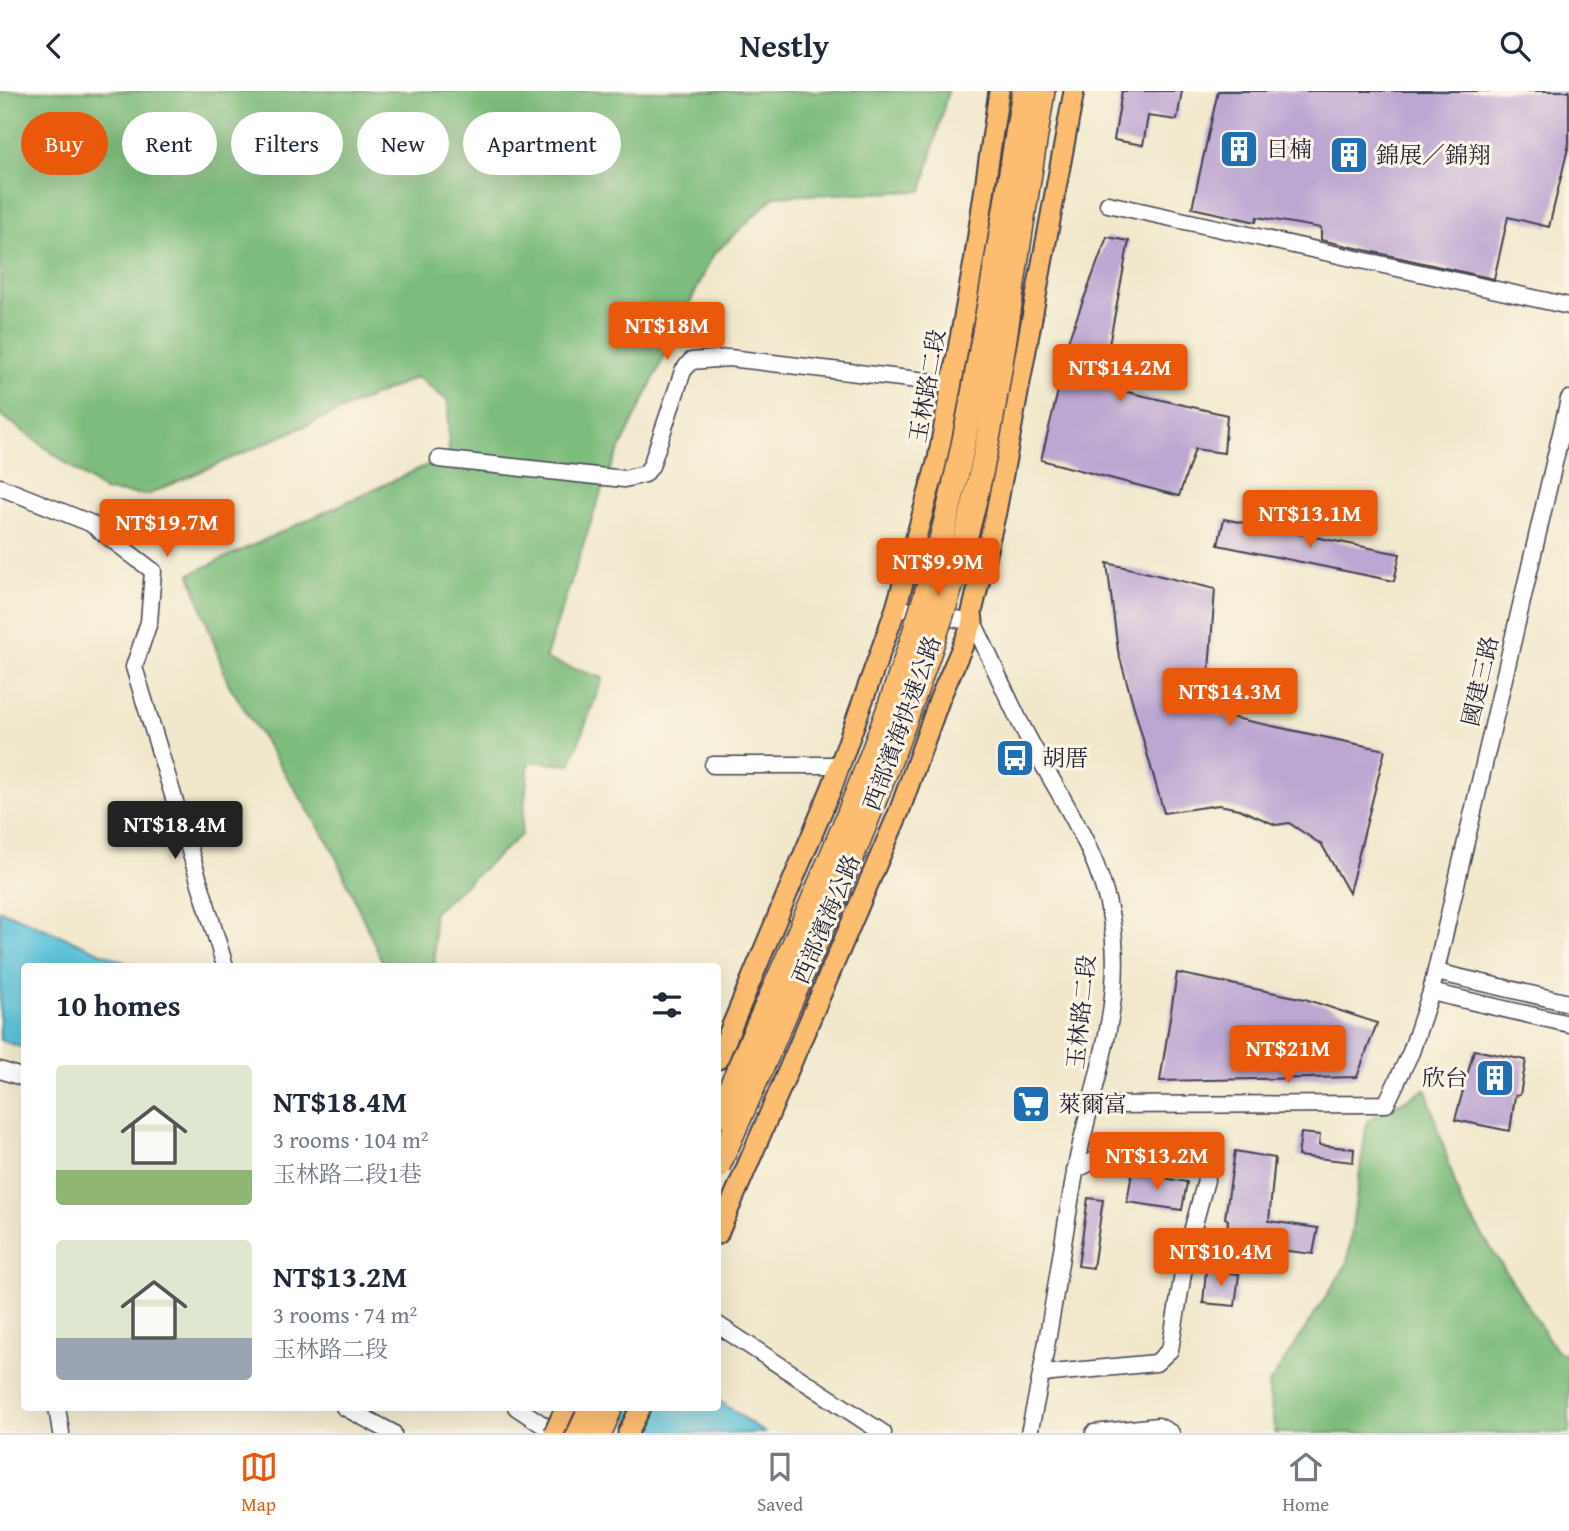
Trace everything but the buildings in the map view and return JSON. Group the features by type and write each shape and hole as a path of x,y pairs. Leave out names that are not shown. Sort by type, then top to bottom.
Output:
{"highway":[{"name":"西部濱海快速公路","path":"721,1160 842,887 956,572 989,437 1024,91"},
{"name":"西部濱海快速公路","path":"721,1108 823,877 889,704 935,564 1043,91"},
{"path":"576,1433 585,1411"},
{"path":"600,1433 609,1411"}],"main road":[{"name":"玉林路二段","path":"896,608 938,459 999,91"},
{"path":"973,622 971,612 996,512 1074,91"},
{"name":"西部濱海公路","path":"721,1052 832,787 896,608"},
{"name":"西部濱海公路","path":"721,1227 899,812 940,698 973,622"},
{"path":"554,1433 564,1411"},
{"path":"628,1433 638,1411"}],"street":[{"path":"1108,204 1569,306"},
{"path":"439,459 624,479 645,474 651,466 683,371 691,361 729,358 952,384"},
{"name":"國建三路","path":"1093,1105 1386,1104 1411,1052 1431,992 1569,399"},
{"path":"0,487 90,523 153,571 149,622 134,667 224,963"},
{"path":"896,608 973,622"},
{"path":"849,740 882,753 931,616"},
{"name":"玉林路二段","path":"973,622 1024,731 1091,850 1111,918 1115,965 1103,1066 1075,1170 1042,1374 1029,1433"},
{"path":"712,765 840,765"},
{"path":"1436,972 1569,1003"},
{"path":"1431,992 1569,1024"},
{"path":"0,1069 21,1077"},
{"path":"1042,1374 1156,1363 1170,1350 1187,1250 1206,1180 1201,1151 1187,1142 1128,1144 1075,1170"},
{"path":"721,1327 883,1433"},
{"path":"58,1411 61,1433"},
{"path":"352,1411 393,1433"},
{"path":"522,1411 554,1433"},
{"path":"1094,1433 1158,1426 1171,1433"}],"green space":[{"path":"0,91 948,91 922,191 775,196 713,255 605,480 545,659 603,678 570,765 529,761 521,835 433,913 435,963 383,963 332,848 228,683 190,574 449,455 448,401 417,377 147,495 104,491 0,414"},
{"path":"1426,1089 1460,1200 1557,1352 1569,1355 1569,1433 1275,1433 1268,1386 1347,1264 1367,1121"}],"water":[{"path":"0,910 126,963 21,963 21,1047 0,1040"},
{"path":"721,1402 765,1433 651,1433 620,1411 721,1411"}],"place":[{"name":"日楠","path":"1239,149"},
{"name":"錦展／錦翔","path":"1349,155"},
{"name":"胡厝","path":"1015,758"},
{"name":"欣台","path":"1495,1078"},
{"name":"萊爾富","path":"1031,1104"}]}
